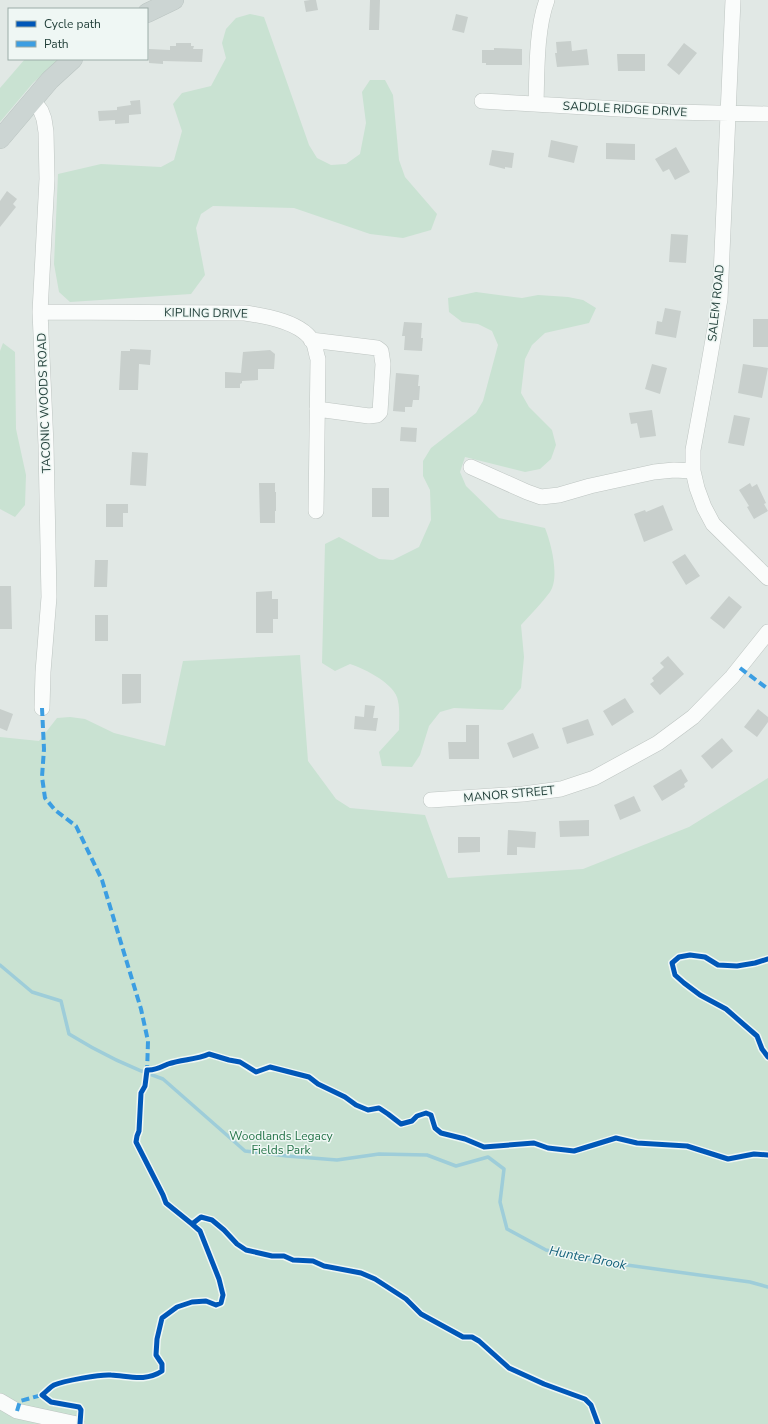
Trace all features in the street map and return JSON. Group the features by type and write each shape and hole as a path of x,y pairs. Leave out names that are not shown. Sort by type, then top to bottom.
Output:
{"main road":[{"path":"148,13 174,0"},
{"path":"0,139 50,80 72,60"}],"street":[{"path":"536,104 540,29 543,10 547,0"},
{"name":"SALEM ROAD","path":"733,0 720,299 708,374 693,450 693,471 704,507 714,524 768,578"},
{"name":"TACONIC WOODS ROAD","path":"33,100 41,111 44,119 46,132 47,179 40,312 46,445 49,597 43,672 42,708"},
{"name":"SADDLE RIDGE DRIVE","path":"482,101 768,114"},
{"name":"KIPLING DRIVE","path":"40,312 244,313 274,318 293,325 307,334 314,343 318,359 316,511"},
{"path":"311,340 377,348 381,352 383,364 380,412 376,415 369,416 317,409"},
{"path":"471,467 541,497 559,495 590,486 654,472 674,470 693,471"},
{"name":"MANOR STREET","path":"431,800 531,793 561,789 594,778 658,743 693,717 732,677 768,632"},
{"path":"0,1401 15,1418 77,1424"}],"green space":[{"path":"250,14 264,17 309,145 317,158 331,165 346,164 360,154 366,123 362,92 370,80 385,80 393,95 399,160 405,177 437,214 431,230 403,238 370,234 294,208 213,206 201,214 196,228 205,275 191,294 70,302 59,292 54,264 58,174 101,164 161,167 174,160 182,131 173,104 182,93 211,86 226,58 222,43 226,29 236,18"},
{"path":"24,60 58,60 33,83 0,122 0,88"},
{"path":"476,292 522,298 538,295 568,297 583,300 596,308 589,323 545,333 532,345 525,359 521,393 529,407 552,430 556,445 551,459 540,469 525,472 465,457 460,472 466,486 499,518 545,528 554,560 553,586 547,596 521,625 524,657 521,688 503,710 454,708 440,712 429,726 420,755 412,767 382,766 379,752 399,730 399,708 396,695 386,683 371,673 356,666 350,664 335,671 322,663 325,544 339,537 379,559 393,560 419,547 431,520 430,490 423,476 423,461 431,448 476,413 483,401 498,345 492,331 478,324 462,322 449,312 448,298"},
{"path":"3,343 15,352 16,429 26,475 25,505 15,517 0,509 0,351"},
{"name":"Woodlands Legacy Fields Park","path":"300,655 308,761 336,799 350,808 425,815 448,878 583,869 689,827 768,778 768,1424 0,1424 0,737 39,741 57,718 70,717 85,719 114,733 165,746 183,661"}],"building":[{"path":"316,0 318,10 306,12 304,1"},
{"path":"370,0 380,0 379,30 369,30"},
{"path":"456,14 468,17 464,33 452,30"},
{"path":"571,41 572,51 587,49 589,65 557,67 555,53 557,53 556,42"},
{"path":"176,43 191,43 191,46 194,46 193,49 203,49 202,62 163,61 163,64 149,63 149,49 170,50 170,46 176,46"},
{"path":"684,43 697,53 679,75 667,65"},
{"path":"494,48 522,49 522,65 486,65 486,63 482,63 482,50 494,50"},
{"path":"617,54 645,54 645,71 618,71"},
{"path":"140,100 141,114 129,115 129,123 115,124 115,120 99,121 98,111 117,110 117,107 131,105 130,101"},
{"path":"551,140 578,146 574,163 548,157"},
{"path":"606,143 635,144 635,160 606,159"},
{"path":"676,147 690,172 675,180 669,169 663,172 655,159"},
{"path":"492,150 514,153 512,168 505,167 505,169 489,165"},
{"path":"7,191 17,199 13,204 16,207 0,227 0,201"},
{"path":"671,234 688,235 686,263 669,262"},
{"path":"665,308 681,311 676,338 655,334 657,321 662,322"},
{"path":"753,319 768,319 768,347 753,347"},
{"path":"404,322 422,323 422,351 404,350 405,336 402,336"},
{"path":"130,349 151,350 150,365 139,364 138,390 119,390 121,351 130,351"},
{"path":"270,350 275,354 274,369 258,369 258,380 242,381 240,388 225,388 225,372 241,373 243,352"},
{"path":"652,364 667,368 660,394 645,389"},
{"path":"743,364 768,368 762,398 738,393"},
{"path":"396,373 419,375 419,400 413,400 412,407 405,407 405,412 393,411"},
{"path":"652,410 656,436 640,438 637,423 631,424 629,413"},
{"path":"734,415 750,418 744,446 728,443"},
{"path":"401,427 417,428 416,442 400,441"},
{"path":"132,452 148,453 146,486 130,485"},
{"path":"259,483 275,483 275,523 260,523"},
{"path":"750,483 752,487 757,484 768,511 754,519 747,507 749,506 739,490"},
{"path":"372,488 389,488 389,517 372,517"},
{"path":"106,504 128,504 128,513 123,513 123,527 106,527"},
{"path":"663,505 673,530 644,542 634,514 645,510 646,512"},
{"path":"685,554 700,576 686,585 672,562"},
{"path":"95,560 108,560 107,587 94,587"},
{"path":"0,586 11,586 12,629 0,629"},
{"path":"272,591 272,599 278,599 278,619 273,619 273,633 256,633 256,592"},
{"path":"729,596 742,607 724,629 710,618"},
{"path":"95,615 108,615 108,641 95,641"},
{"path":"668,656 684,674 660,695 650,684 654,681 652,678 664,667 660,663"},
{"path":"122,674 141,674 141,703 122,704"},
{"path":"625,698 634,712 612,726 603,711"},
{"path":"365,705 375,706 373,718 378,718 376,731 354,729 355,716 364,717"},
{"path":"0,709 13,714 7,731 0,728"},
{"path":"758,709 768,717 768,722 757,737 744,727"},
{"path":"588,719 594,735 567,744 562,728"},
{"path":"466,725 479,725 479,759 449,759 448,742 466,742"},
{"path":"533,733 539,748 513,758 507,743"},
{"path":"722,738 733,751 712,769 701,756"},
{"path":"681,769 688,781 684,784 685,787 662,801 653,786"},
{"path":"634,796 641,811 620,820 614,805"},
{"path":"589,820 589,836 560,837 559,821"},
{"path":"508,830 536,832 535,848 517,847 517,855 507,855"},
{"path":"458,837 480,837 480,852 458,853"}],"waterway":[{"name":"Hunter Brook","path":"0,965 32,992 61,1001 69,1034 114,1059 163,1079 245,1151 337,1160 379,1154 427,1155 456,1166 488,1157 504,1169 500,1202 507,1229 546,1250 605,1262 750,1282 768,1287"}],"marked path":[{"path":"740,668 768,689"},
{"path":"42,708 44,749 42,777 45,798 55,810 76,826 102,880 141,1009 148,1041 147,1074"},
{"path":"17,1411 20,1401 42,1395"}],"cycle path":[{"path":"768,959 737,966 718,965 705,957 690,955 679,957 672,963 675,975 684,983 700,995 726,1009 757,1036 762,1049 768,1057"},
{"path":"80,1424 81,1410 79,1407 51,1402 42,1395 54,1385 82,1378 106,1375 137,1378 150,1376 162,1371 162,1364 156,1355 157,1339 162,1318 177,1307 192,1302 206,1301 216,1305 221,1303 223,1295 219,1279 200,1231 166,1203 136,1142 139,1131 141,1093 145,1086 147,1070 155,1069 173,1062 209,1054 240,1062 256,1072 270,1067 309,1077 318,1084 345,1097 356,1105 368,1110 379,1108 401,1124 412,1121 417,1116 426,1113 431,1115 435,1128 441,1133 465,1139 484,1147 534,1143 548,1148 574,1151 616,1138 637,1143 687,1146 728,1159 754,1154 768,1155"},
{"path":"192,1224 201,1217 212,1220 237,1244 246,1250 272,1256 284,1256 293,1260 313,1261 324,1266 361,1273 375,1279 406,1299 421,1314 463,1337 472,1337 479,1341 509,1368 544,1384 585,1399 591,1405 598,1424"}]}
